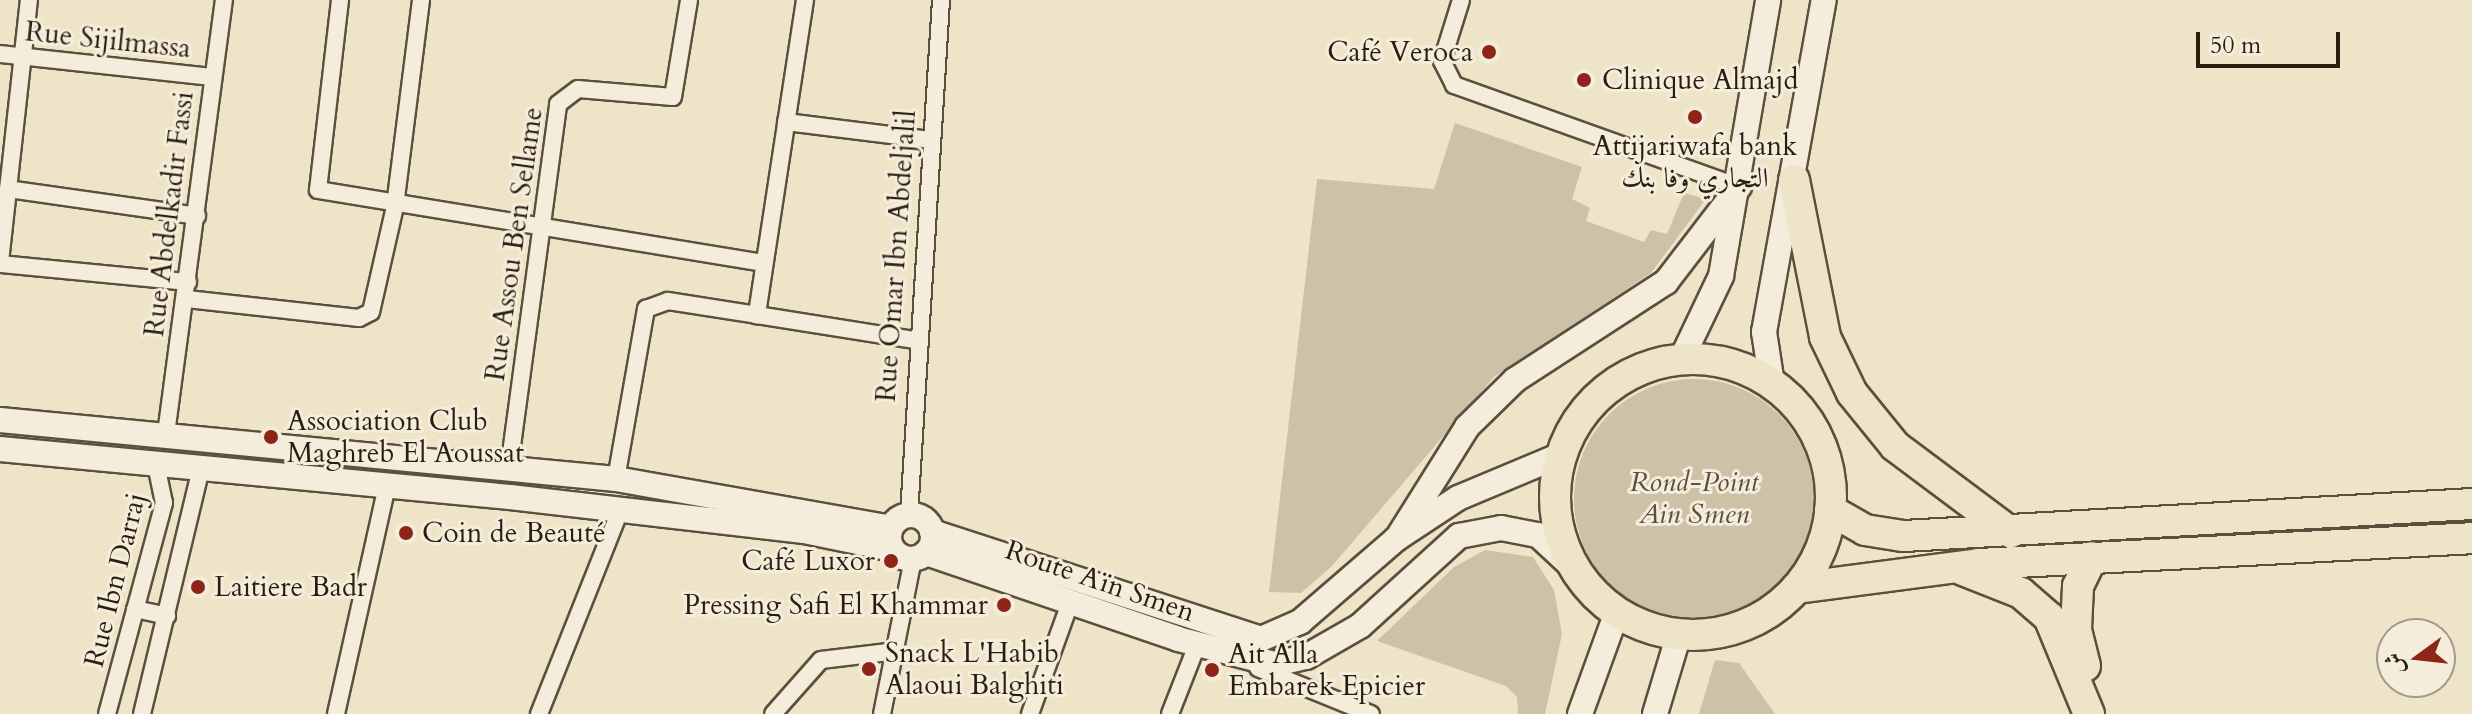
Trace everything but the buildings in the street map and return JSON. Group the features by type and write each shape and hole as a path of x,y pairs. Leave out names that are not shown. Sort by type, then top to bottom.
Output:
{"highway":[{"path":"1794,180 1825,337 1852,393 1895,446 2010,532"},
{"path":"1681,360 1732,364 1772,384 1818,439 1830,510 1819,554 1797,588 1743,626 1679,634 1617,612 1580,574 1557,513 1563,454 1604,392 1645,368 1681,360"},
{"path":"1830,510 1885,535 2010,532 2472,504"},
{"path":"1797,588 1953,566 2472,538"},
{"path":"2092,557 2078,586 2076,629 2097,714"},
{"path":"1953,566 2021,593 2049,617 2089,714"}],"main road":[{"path":"1681,360 1716,297 1739,187 1768,0"},
{"path":"1772,384 1764,332 1794,180 1824,0"},
{"path":"1396,539 1467,427 1515,380 1666,282 1739,187"},
{"path":"0,420 616,479 910,540"},
{"path":"0,449 155,460 910,540"},
{"name":"Route Aïn Smen","path":"910,540 1261,639 1286,632 1320,608 1396,539 1458,498 1563,454"},
{"name":"Route Aïn Smen","path":"910,540 1070,603 1208,648 1275,664 1306,657 1360,626 1459,536 1485,530 1538,535 1580,574"},
{"path":"1580,714 1617,612"},
{"path":"1655,714 1679,634"}],"street":[{"path":"29,0 0,263 359,318 376,303 395,206 421,0"},
{"name":"Rue Abdelkadir Fassi","path":"166,434 188,291 211,77 224,0"},
{"path":"340,0 313,179 322,193 764,263"},
{"name":"Rue Assou Ben Sellame","path":"509,468 561,97 578,89 673,97 689,0"},
{"path":"757,315 805,0"},
{"name":"Rue Omar Ibn Abdeljalil","path":"882,714 896,651 910,540 915,340 941,0"},
{"path":"1461,0 1442,61 1454,85 1739,187"},
{"name":"Rue Sijilmassa","path":"0,54 211,77"},
{"path":"786,122 930,140"},
{"path":"8,189 197,216"},
{"path":"616,479 646,309 668,301 915,340"},
{"name":"Rue Ibn Darraj","path":"107,714 164,503 155,460"},
{"name":"Rue Ibn Darraj","path":"142,714 202,465"},
{"path":"336,714 387,485"},
{"path":"539,714 620,510"},
{"path":"1030,714 1070,603"},
{"path":"135,609 167,616"},
{"path":"1170,714 1208,648 1371,714"},
{"path":"773,714 821,660 896,651"}],"green space":[{"path":"1455,123 1582,167 1572,199 1590,208 1586,221 1644,242 1651,230 1667,234 1684,193 1706,199 1651,273 1494,377 1332,566 1301,593 1269,592 1317,179 1434,189"},
{"name":"Rond-Point Ain Smen","path":"1694,379 1717,381 1740,388 1761,399 1779,414 1794,432 1805,453 1812,476 1812,522 1805,545 1794,566 1779,584 1761,599 1740,610 1717,617 1694,619 1671,617 1648,610 1627,599 1609,584 1594,566 1583,545 1576,522 1574,499 1576,476 1583,453 1594,432 1609,414 1627,399 1648,388 1671,381"},
{"path":"1485,550 1533,557 1554,590 1562,634 1545,714 1518,714 1517,697 1506,686 1377,641 1454,567"},
{"path":"1715,660 1739,663 1775,714 1699,714"}],"place":[{"name":"Café Veroca","path":"1489,52"},
{"name":"Clinique Almajd","path":"1584,80"},
{"name":"Attijariwafa bank التجاري وفا بنك","path":"1695,117"},
{"name":"Association Club Maghreb El Aoussat","path":"271,437"},
{"name":"Coin de Beauté","path":"406,533"},
{"name":"Café Luxor","path":"891,561"},
{"name":"Laitiere Badr","path":"198,587"},
{"name":"Pressing Safi El Khammar","path":"1004,605"},
{"name":"Snack L'Habib Alaoui Balghiti","path":"869,669"},
{"name":"Ait Alla Embarek Epicier","path":"1212,670"}]}
